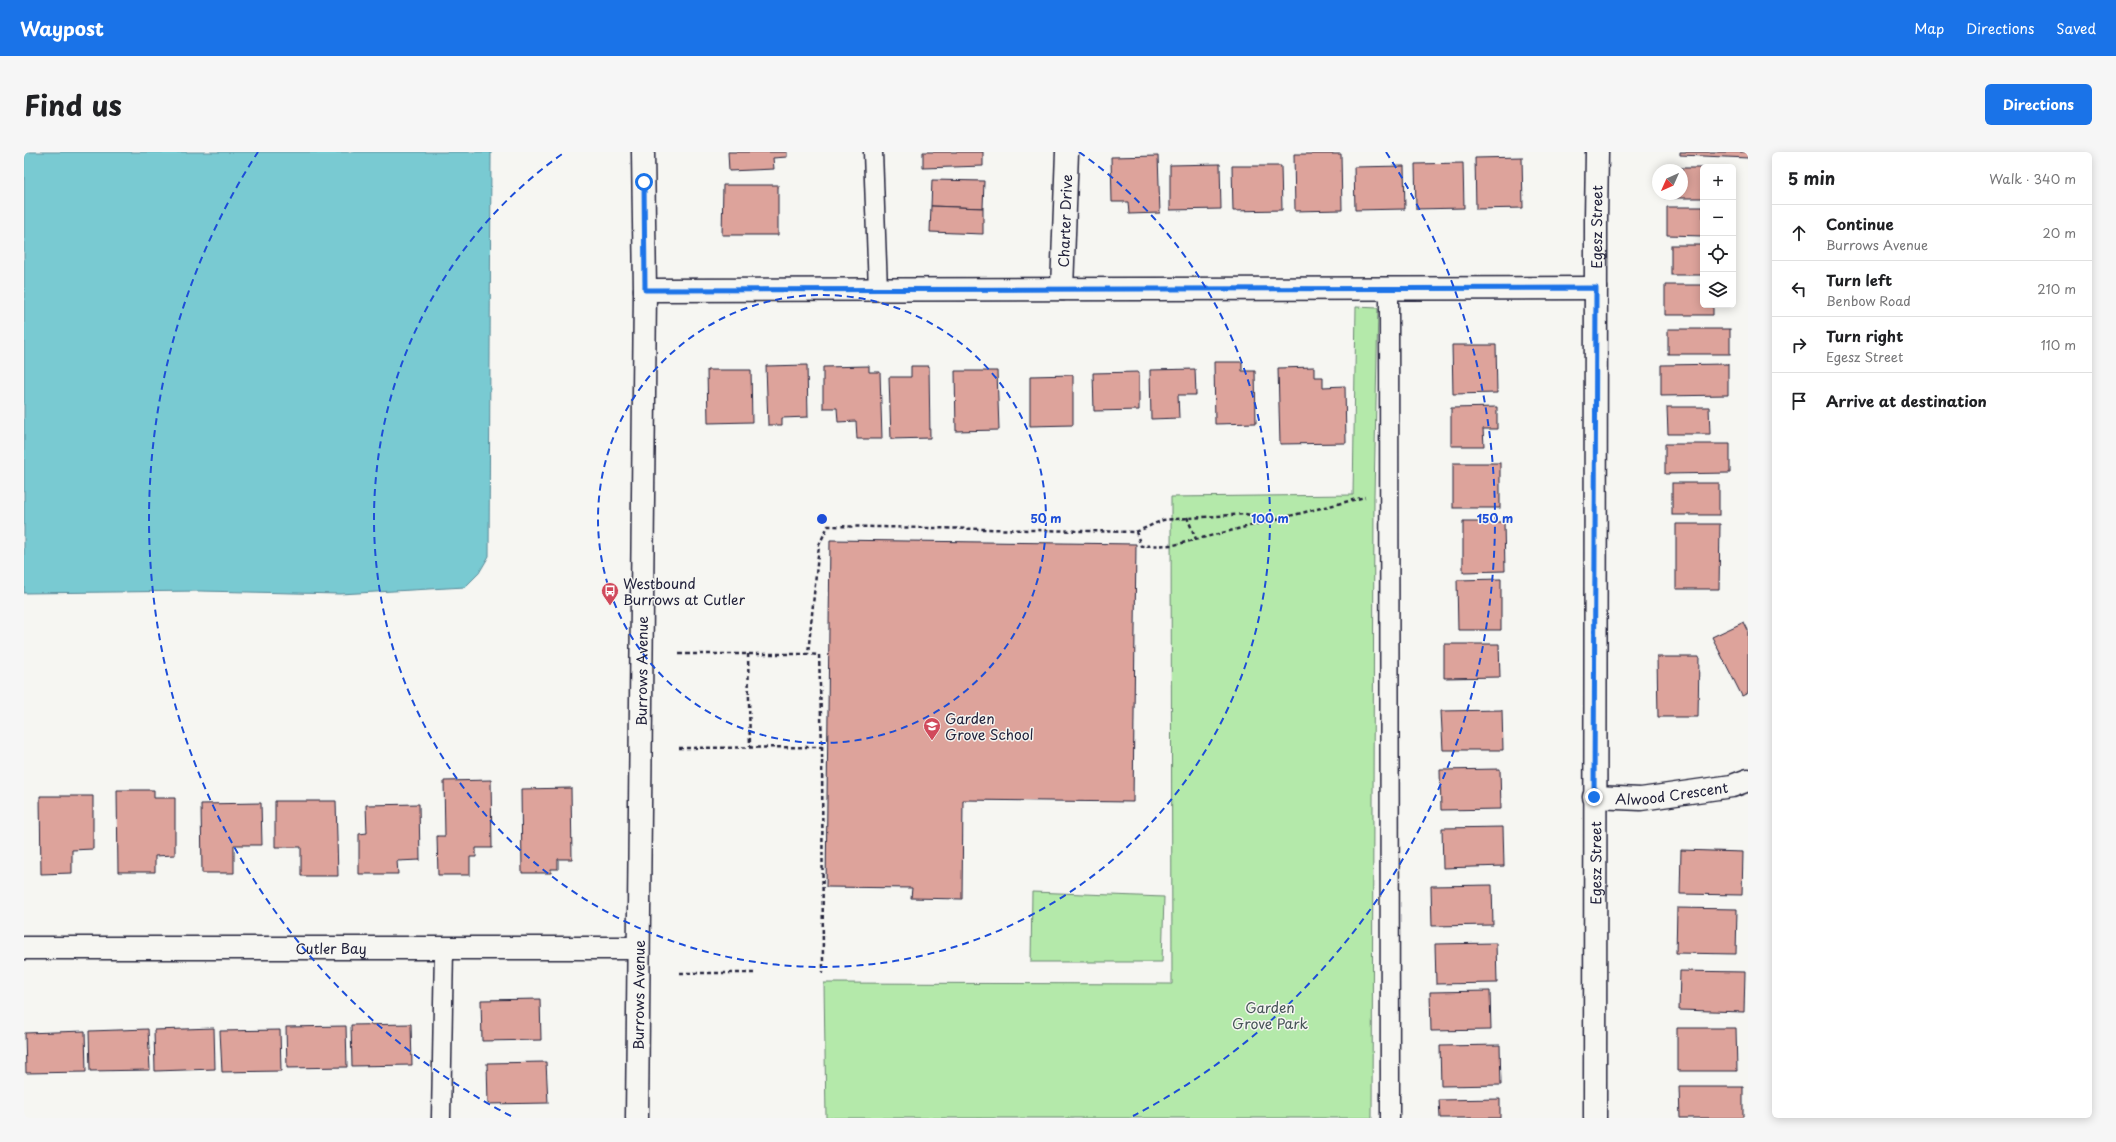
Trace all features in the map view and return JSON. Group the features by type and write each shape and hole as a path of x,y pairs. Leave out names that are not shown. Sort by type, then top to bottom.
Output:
{"street":[{"name":"Burrows Avenue","path":"637,1118 645,290 643,152"},
{"name":"Charter Drive","path":"1062,289 1067,152"},
{"name":"Egesz Street","path":"1595,1118 1594,797 1597,152"},
{"path":"645,290 1596,288"},
{"name":"Alwood Crescent","path":"1594,797 1641,799 1732,786 1748,780"},
{"name":"Cutler Bay","path":"24,948 638,948"}],"lane":[{"path":"873,152 878,290"},
{"path":"1389,288 1390,1118"},
{"path":"440,1118 444,948"}],"path":[{"path":"1136,532 1141,546 1174,545 1365,497 1365,490"},
{"path":"808,654 818,545 828,526 1136,532 1163,520 1245,514 1274,520"},
{"path":"1187,518 1196,539"},
{"path":"679,654 819,655 822,747 823,972"},
{"path":"748,654 750,747"},
{"path":"679,748 822,747"},
{"path":"680,973 756,973"}],"green space":[{"name":"Garden Grove Park","path":"1356,307 1378,308 1374,495 1372,1118 826,1118 824,983 1172,984 1171,497 1353,495"},
{"path":"1032,892 1164,897 1162,962 1031,962"}],"water":[{"path":"24,152 491,152 489,556 479,573 465,587 340,594 200,591 24,593"}],"building":[{"path":"728,152 787,152 787,157 773,158 774,169 729,171"},
{"path":"923,152 983,152 983,166 923,168"},
{"path":"1680,152 1748,152 1748,158 1680,155"},
{"path":"1294,154 1341,154 1342,210 1295,211"},
{"path":"1158,156 1160,213 1129,214 1128,202 1112,202 1111,157"},
{"path":"1522,157 1523,208 1476,209 1475,158"},
{"path":"1463,163 1464,208 1416,209 1415,164"},
{"path":"1220,164 1221,209 1170,210 1170,165"},
{"path":"1232,166 1281,166 1282,210 1233,211"},
{"path":"1404,166 1405,209 1355,210 1354,167"},
{"path":"1688,168 1700,168 1700,198 1688,198"},
{"path":"932,180 984,181 983,208 931,206"},
{"path":"723,185 778,185 778,235 722,235"},
{"path":"931,206 983,208 983,234 930,232"},
{"path":"1667,207 1700,207 1700,236 1667,235"},
{"path":"1671,245 1700,245 1700,275 1671,275"},
{"path":"1665,285 1700,285 1700,308 1713,308 1713,315 1665,315"},
{"path":"1668,329 1730,329 1730,354 1668,354"},
{"path":"1452,345 1496,345 1497,393 1453,394"},
{"path":"1214,362 1242,362 1242,371 1255,371 1256,423 1215,424"},
{"path":"1728,364 1728,395 1661,396 1661,365"},
{"path":"807,365 808,417 782,418 782,425 768,425 766,366"},
{"path":"869,366 869,372 880,372 882,439 857,439 856,421 838,422 837,408 823,408 823,367"},
{"path":"911,366 929,366 930,438 891,439 889,377 911,377"},
{"path":"1314,367 1314,377 1323,377 1323,387 1345,386 1346,443 1280,444 1278,368"},
{"path":"1195,369 1196,395 1178,395 1179,418 1151,419 1150,370"},
{"path":"707,370 751,370 752,422 708,423"},
{"path":"955,371 997,371 999,430 956,431"},
{"path":"1139,372 1139,410 1094,411 1093,373"},
{"path":"1073,375 1073,425 1030,426 1030,376"},
{"path":"1497,407 1497,429 1483,429 1484,446 1451,446 1451,408"},
{"path":"1667,407 1709,407 1710,434 1668,434"},
{"path":"1665,444 1730,444 1730,473 1665,474"},
{"path":"1453,463 1500,463 1500,508 1453,508"},
{"path":"1672,483 1719,483 1719,515 1672,515"},
{"path":"1463,522 1504,522 1505,571 1463,572"},
{"path":"1676,524 1720,524 1719,589 1676,589"},
{"name":"Garden Grove School","path":"830,540 1136,544 1133,802 963,800 962,899 911,898 912,888 826,887"},
{"path":"1501,579 1501,630 1458,630 1457,580"},
{"path":"1744,622 1748,630 1748,693 1742,696 1712,637"},
{"path":"1444,644 1499,644 1500,677 1444,678"},
{"path":"1657,657 1699,657 1698,717 1658,717"},
{"path":"1502,710 1503,750 1443,750 1441,711"},
{"path":"1500,769 1501,809 1441,810 1440,770"},
{"path":"491,780 492,848 476,848 476,857 470,857 470,875 438,875 437,836 445,836 444,781"},
{"path":"571,788 572,859 558,859 558,869 551,869 551,873 522,873 521,789"},
{"path":"117,790 154,790 154,798 175,798 175,855 155,856 155,872 118,872"},
{"path":"40,796 93,796 93,849 72,850 72,873 41,874"},
{"path":"275,801 336,801 338,876 301,876 301,847 275,847"},
{"path":"261,803 262,845 234,845 234,873 202,873 201,804"},
{"path":"419,804 420,860 397,861 398,874 359,874 359,834 367,833 366,805"},
{"path":"1503,827 1504,866 1443,868 1442,828"},
{"path":"1681,850 1743,852 1742,895 1680,894"},
{"path":"1492,885 1493,925 1432,926 1431,886"},
{"path":"1677,908 1737,909 1736,954 1676,953"},
{"path":"1496,943 1497,983 1436,984 1435,944"},
{"path":"1680,971 1745,972 1744,1012 1679,1010"},
{"path":"1490,991 1491,1030 1431,1031 1430,992"},
{"path":"540,999 541,1040 482,1041 481,1000"},
{"path":"411,1024 412,1065 352,1066 351,1025"},
{"path":"346,1026 347,1067 287,1068 286,1027"},
{"path":"214,1028 215,1069 155,1071 154,1030"},
{"path":"1677,1028 1736,1028 1737,1071 1677,1071"},
{"path":"148,1029 150,1070 90,1071 89,1031"},
{"path":"280,1030 281,1071 222,1072 220,1031"},
{"path":"85,1031 86,1072 26,1073 25,1033"},
{"path":"1500,1045 1501,1085 1441,1086 1440,1046"},
{"path":"546,1062 548,1103 488,1104 487,1063"},
{"path":"1679,1087 1743,1087 1743,1118 1680,1118"},
{"path":"1500,1099 1500,1118 1440,1118 1439,1100"}],"place":[{"name":"Westbound Burrows at Cutler","path":"610,606"},
{"name":"Garden Grove School","path":"932,741"}],"route":[{"path":"644,182 645,290 1596,288 1594,797"}]}
